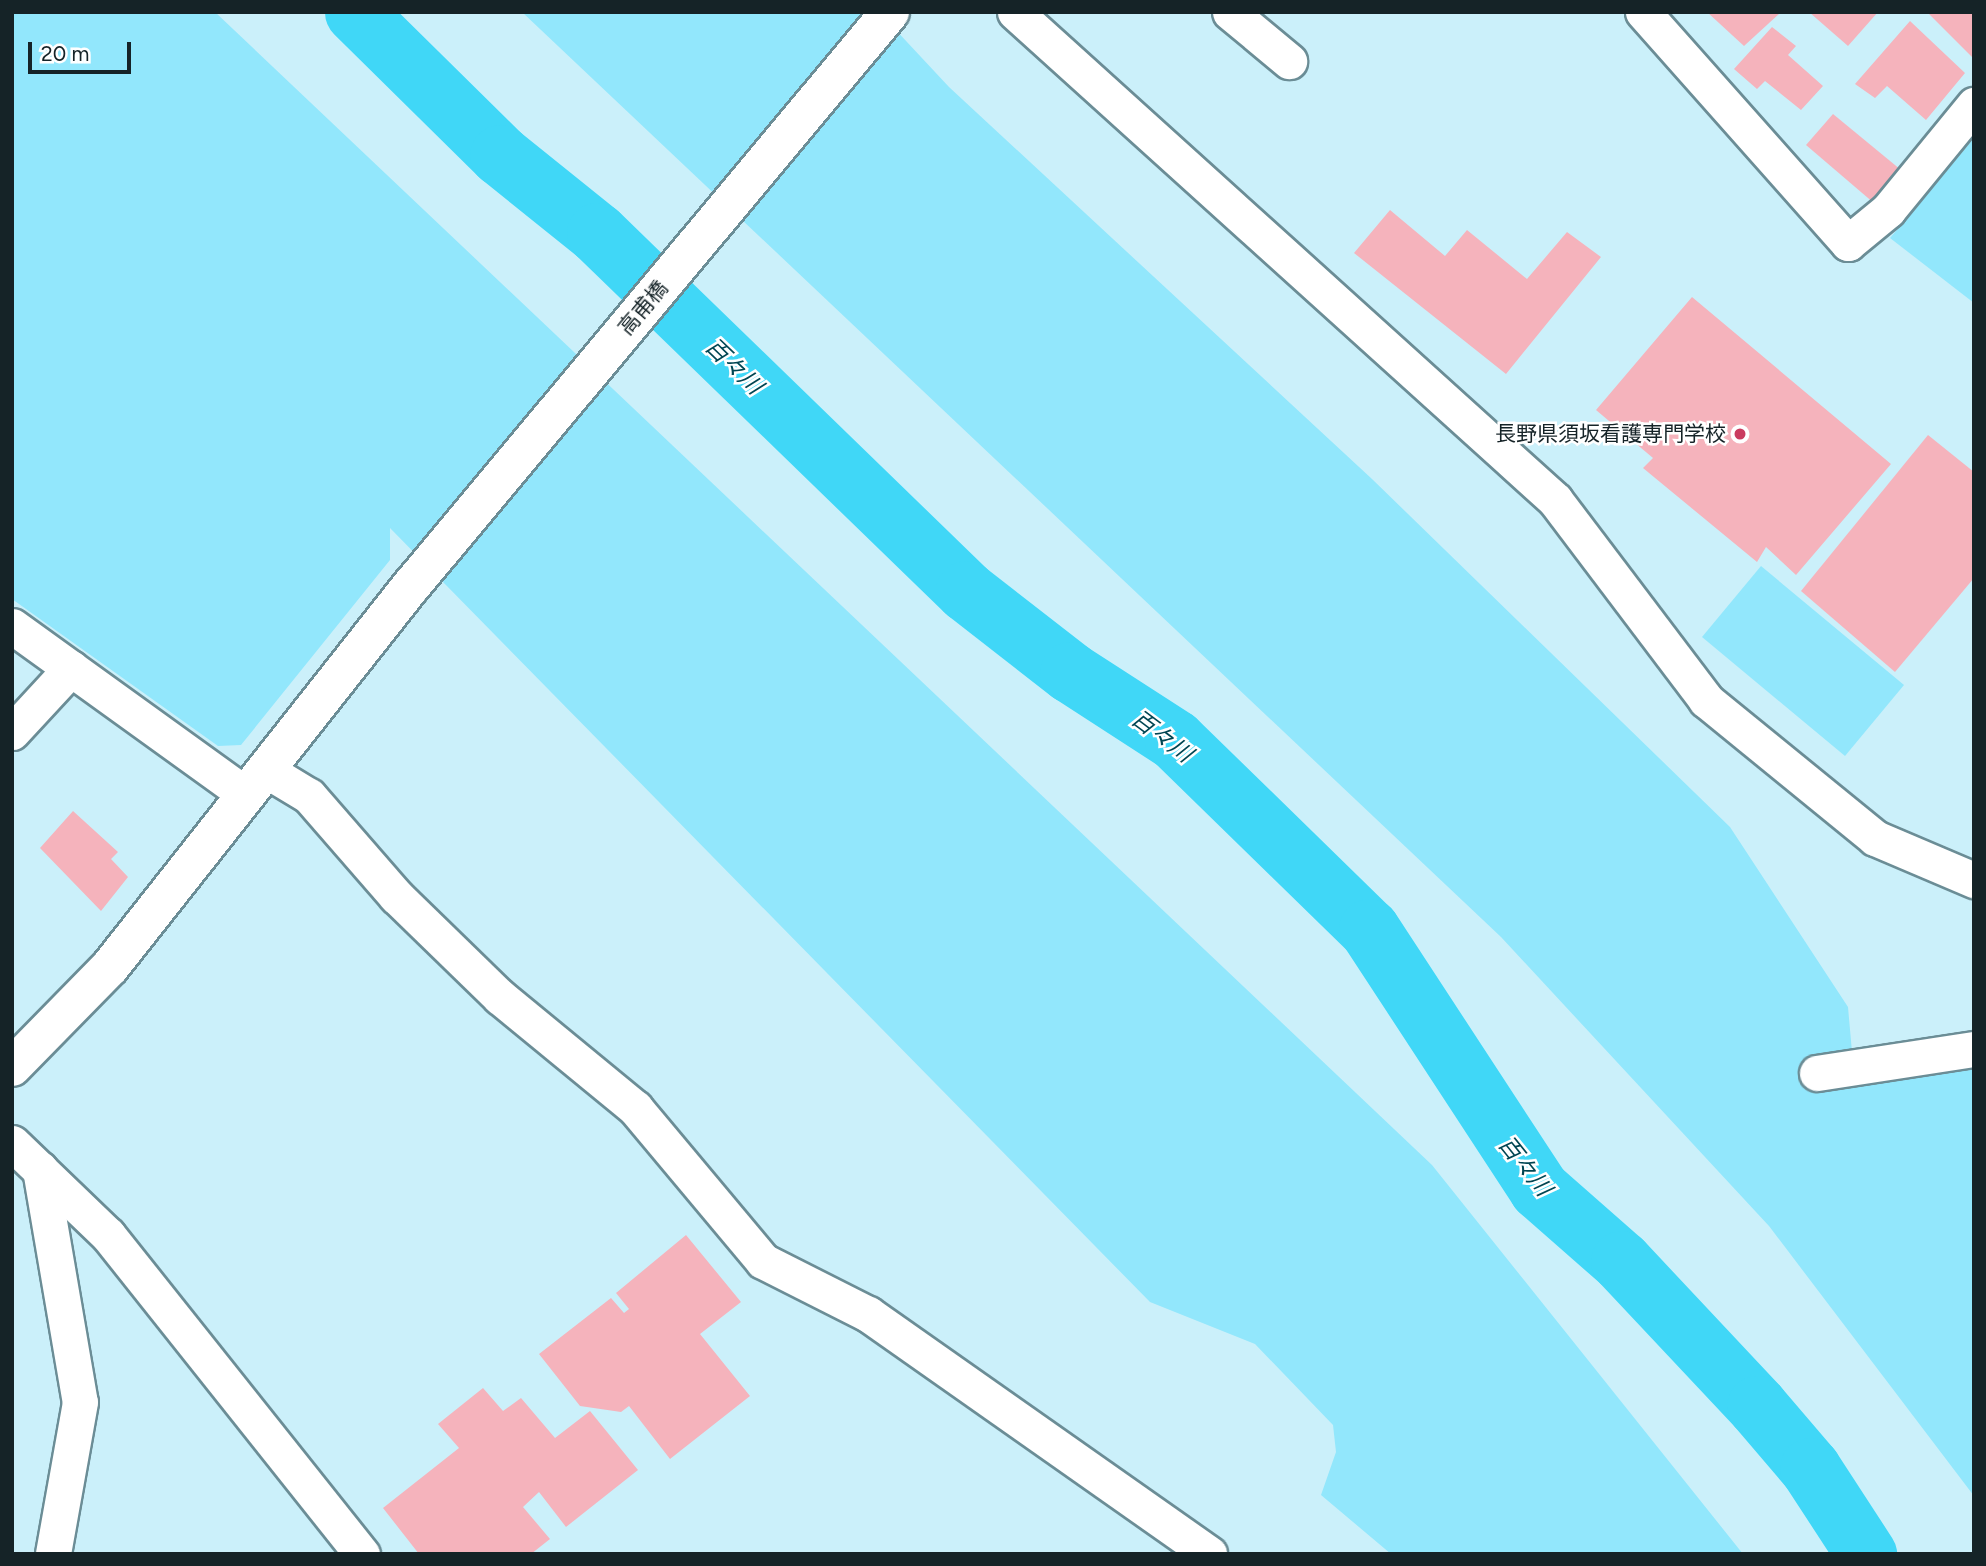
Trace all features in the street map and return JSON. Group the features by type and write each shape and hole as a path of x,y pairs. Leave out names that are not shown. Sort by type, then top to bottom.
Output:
{"street":[{"path":"1016,12 1555,500 1706,700 1875,838 1974,880"},
{"path":"1230,12 1289,61"},
{"path":"1643,12 1848,243 1888,210 1974,105"},
{"name":"高甫橋","path":"12,1067 110,967 412,585 882,22"},
{"path":"12,626 71,668 256,783 309,796 396,896 500,997 635,1108 763,1261 868,1314 1111,1479 1209,1554"},
{"path":"12,732 71,668"},
{"path":"1817,1073 1974,1049"},
{"path":"12,1143 108,1235 362,1554"},
{"path":"40,1170 80,1402 53,1554"}],"shaded area":[{"path":"12,12 215,12 1432,1165 1743,1554 1391,1554 1321,1495 1336,1452 1333,1425 1255,1344 1150,1302 390,528 390,560 241,745 218,746 12,599"},
{"path":"522,12 879,12 949,87 1372,479 1730,827 1848,1007 1855,1086 1974,1068 1974,1496 1769,1226 1501,937"},
{"path":"1974,138 1974,303 1890,238"},
{"path":"1761,566 1904,685 1845,756 1702,637"}],"building":[{"path":"1707,12 1781,12 1744,46"},
{"path":"1809,12 1878,12 1848,46"},
{"path":"1927,12 1974,12 1974,59"},
{"path":"1910,21 1965,73 1926,120 1887,86 1875,98 1855,84"},
{"path":"1772,27 1796,46 1788,55 1823,86 1801,110 1765,81 1757,89 1734,69"},
{"path":"1833,114 1901,170 1875,204 1806,145"},
{"path":"1390,210 1445,256 1467,230 1527,279 1567,232 1601,257 1506,374 1354,253"},
{"name":"長野県須坂看護専門学校","path":"1692,297 1891,464 1796,575 1766,547 1757,562 1643,468 1653,458 1596,410"},
{"path":"1928,435 1974,472 1974,578 1895,672 1801,591"},
{"path":"73,811 118,852 111,859 128,877 101,911 40,848"},
{"path":"686,1235 741,1302 700,1334 750,1396 670,1459 629,1406 621,1412 580,1406 539,1354 611,1298 624,1313 629,1309 616,1293"},
{"path":"483,1388 503,1411 521,1398 555,1438 590,1411 638,1470 566,1527 539,1492 523,1507 550,1539 531,1554 419,1554 383,1508 459,1448 438,1424"}],"waterway":[{"name":"百々川","path":"355,12 500,155 597,233 966,591 1070,672 1175,740 1369,929 1539,1189 1621,1261 1757,1406 1810,1468 1866,1554"}],"place":[{"name":"長野県須坂看護専門学校","path":"1740,434"}]}
